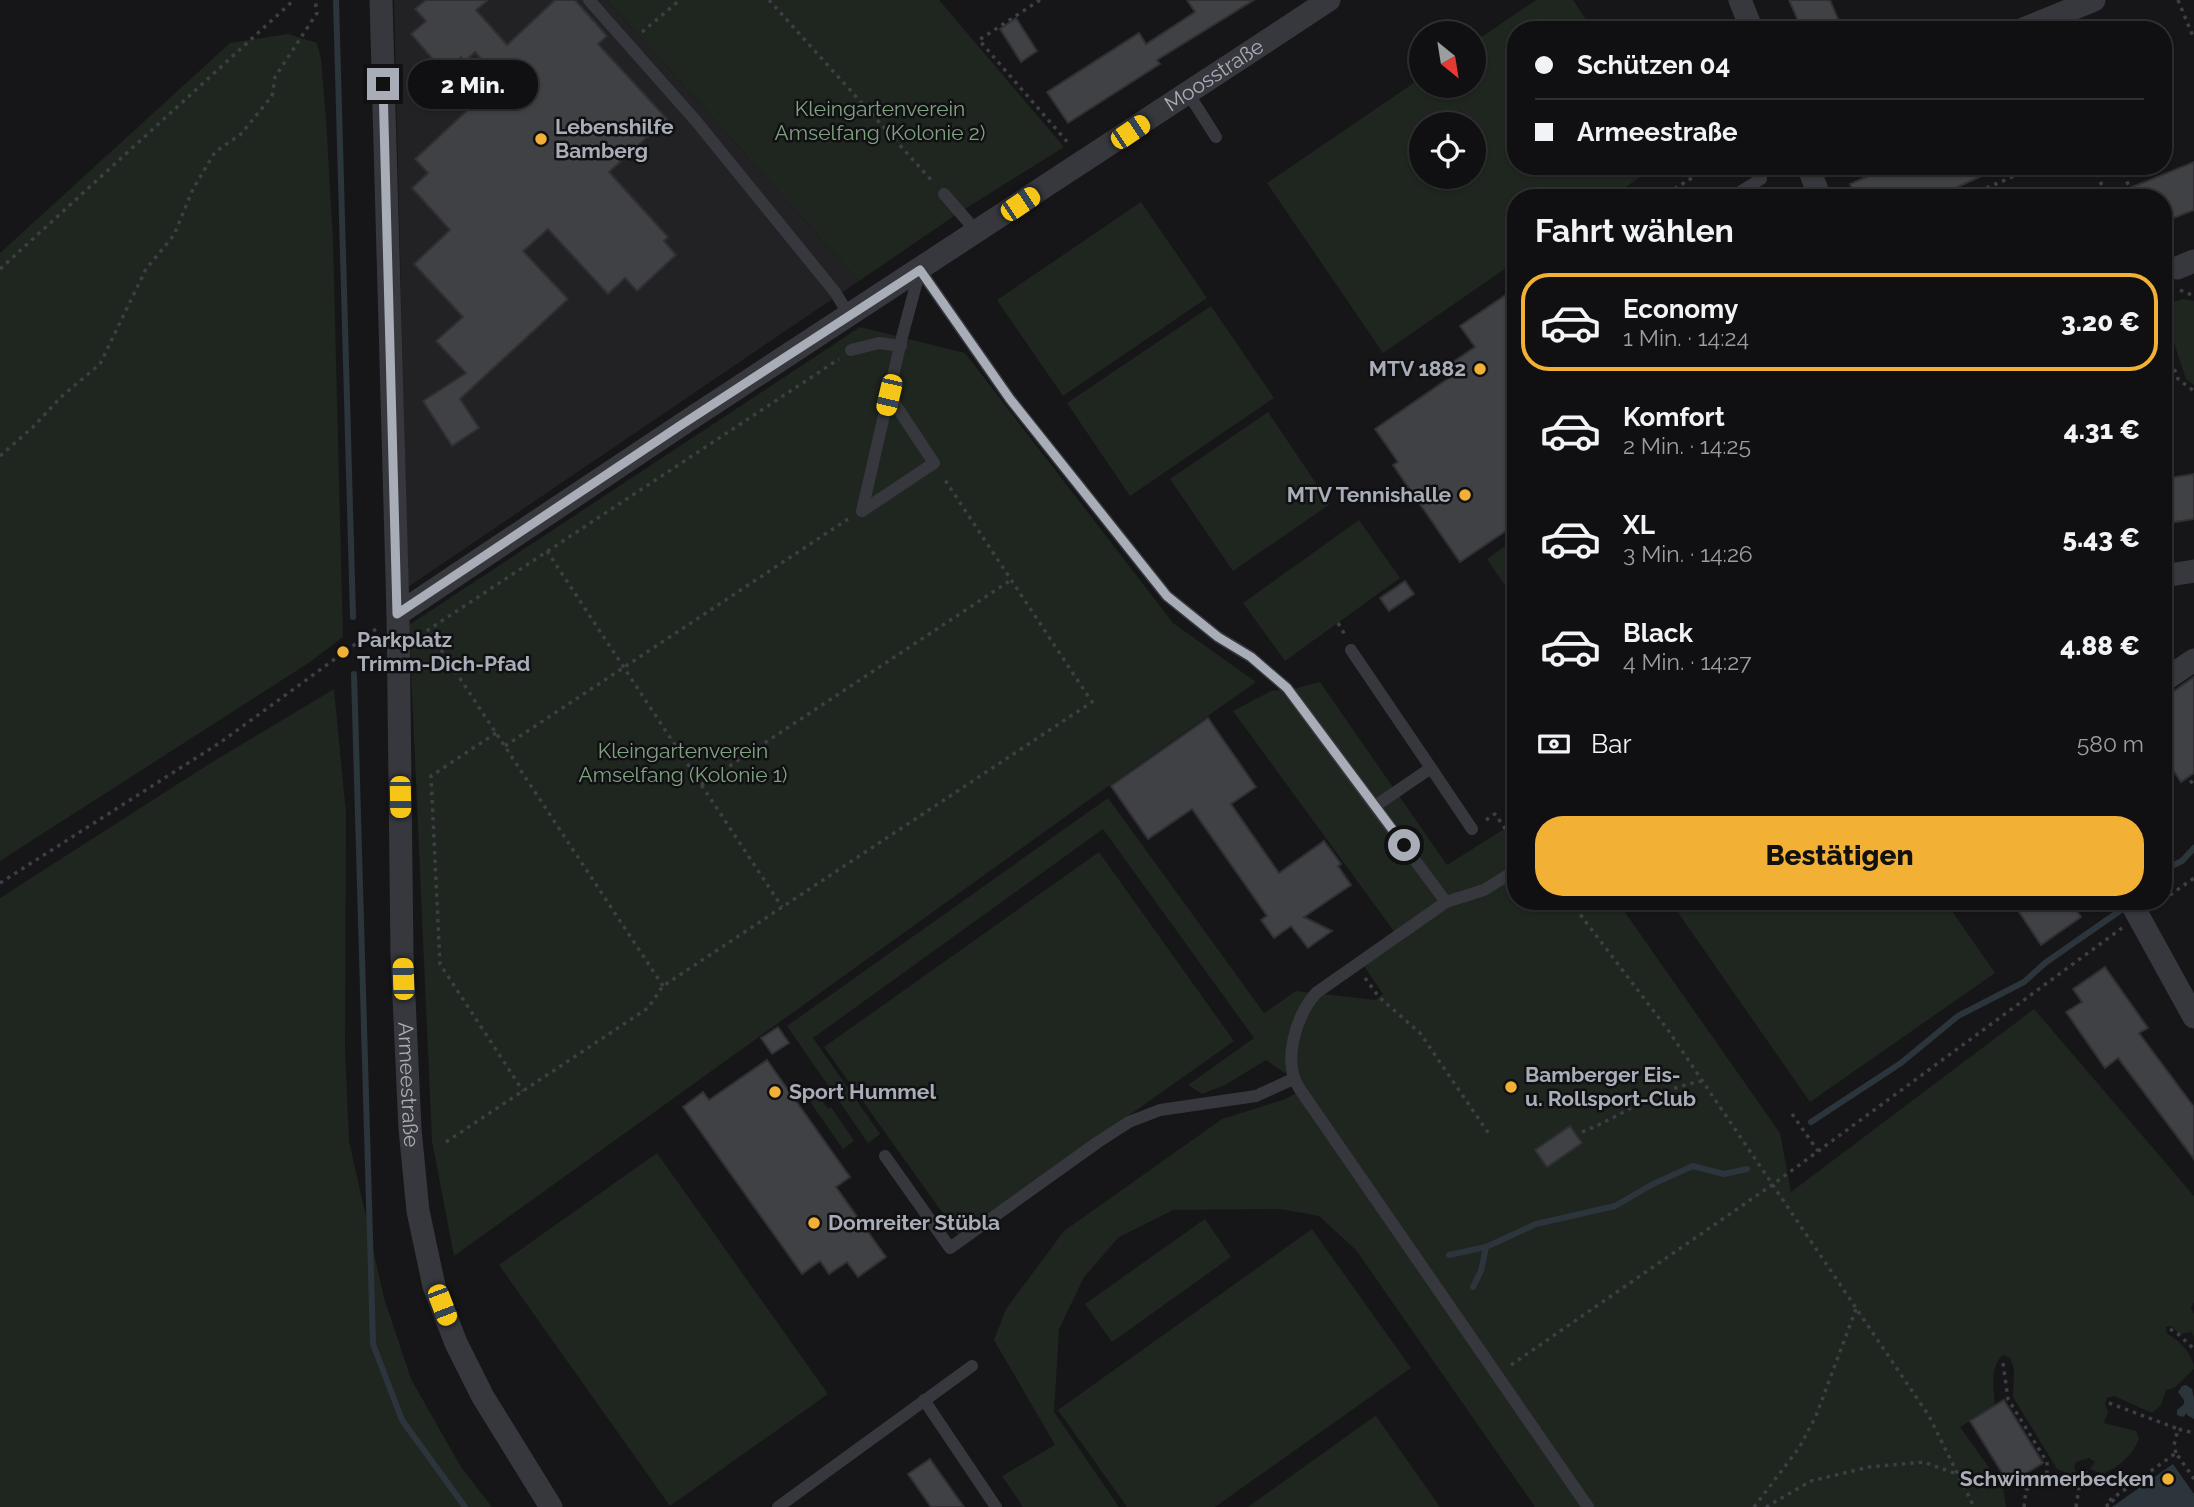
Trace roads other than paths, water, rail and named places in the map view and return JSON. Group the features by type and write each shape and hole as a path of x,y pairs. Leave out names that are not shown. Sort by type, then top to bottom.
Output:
{"street":[{"name":"Armeestraße","path":"381,0 397,614 402,954 410,1129 418,1211 434,1286 456,1343 483,1397 551,1507"},
{"name":"Moosstraße","path":"397,614 1329,0"},
{"path":"1740,0 1748,21"},
{"path":"2047,16 2094,0"},
{"path":"2172,575 2194,571"},
{"path":"2172,675 2194,660"},
{"path":"2134,910 2194,1017"}],"lane":[{"path":"589,0 696,121 835,292 849,315"},
{"path":"1188,93 1216,137"},
{"path":"1744,189 1761,178 1759,175"},
{"path":"944,194 977,232"},
{"path":"889,395 934,463 862,511 889,395 920,270"},
{"path":"920,270 1010,399 1167,596 1218,637 1251,657 1287,688 1446,902"},
{"path":"851,351 879,342 901,346"},
{"path":"1351,650 1472,829"},
{"path":"1375,806 1431,768"},
{"path":"1507,876 1484,890 1446,902 1316,993 1310,1000 1290,1053 1293,1079 1588,1507"},
{"path":"885,1156 950,1248 1129,1122 1160,1110 1256,1096 1293,1079"},
{"path":"778,1507 972,1366"},
{"path":"924,1400 996,1507"}],"waterway":[{"path":"336,0 353,617"},
{"path":"354,674 373,1344 402,1420 465,1507"},
{"path":"2172,866 2182,861 2194,848"},
{"path":"1811,1122 1901,1063 1958,1016 2024,982 2045,963 2121,910"},
{"path":"1449,1255 1486,1247 1536,1224 1615,1206 1653,1184 1693,1166 1724,1174 1747,1169"},
{"path":"1473,1287 1481,1271 1486,1247"}],"place":[{"name":"Lebenshilfe Bamberg","path":"541,139"},
{"name":"MTV 1882","path":"1480,369"},
{"name":"MTV Tennishalle","path":"1465,495"},
{"name":"Parkplatz Trimm-Dich-Pfad","path":"343,652"},
{"name":"Bamberger Eis- u. Rollsport-Club","path":"1511,1087"},
{"name":"Sport Hummel","path":"775,1092"},
{"name":"Domreiter Stübla","path":"814,1223"},
{"name":"Schwimmerbecken","path":"2168,1479"}],"park label":[{"name":"Kleingartenverein Amselfang (Kolonie 2)","path":"880,121"},
{"name":"Kleingartenverein Amselfang (Kolonie 1)","path":"683,763"}]}
